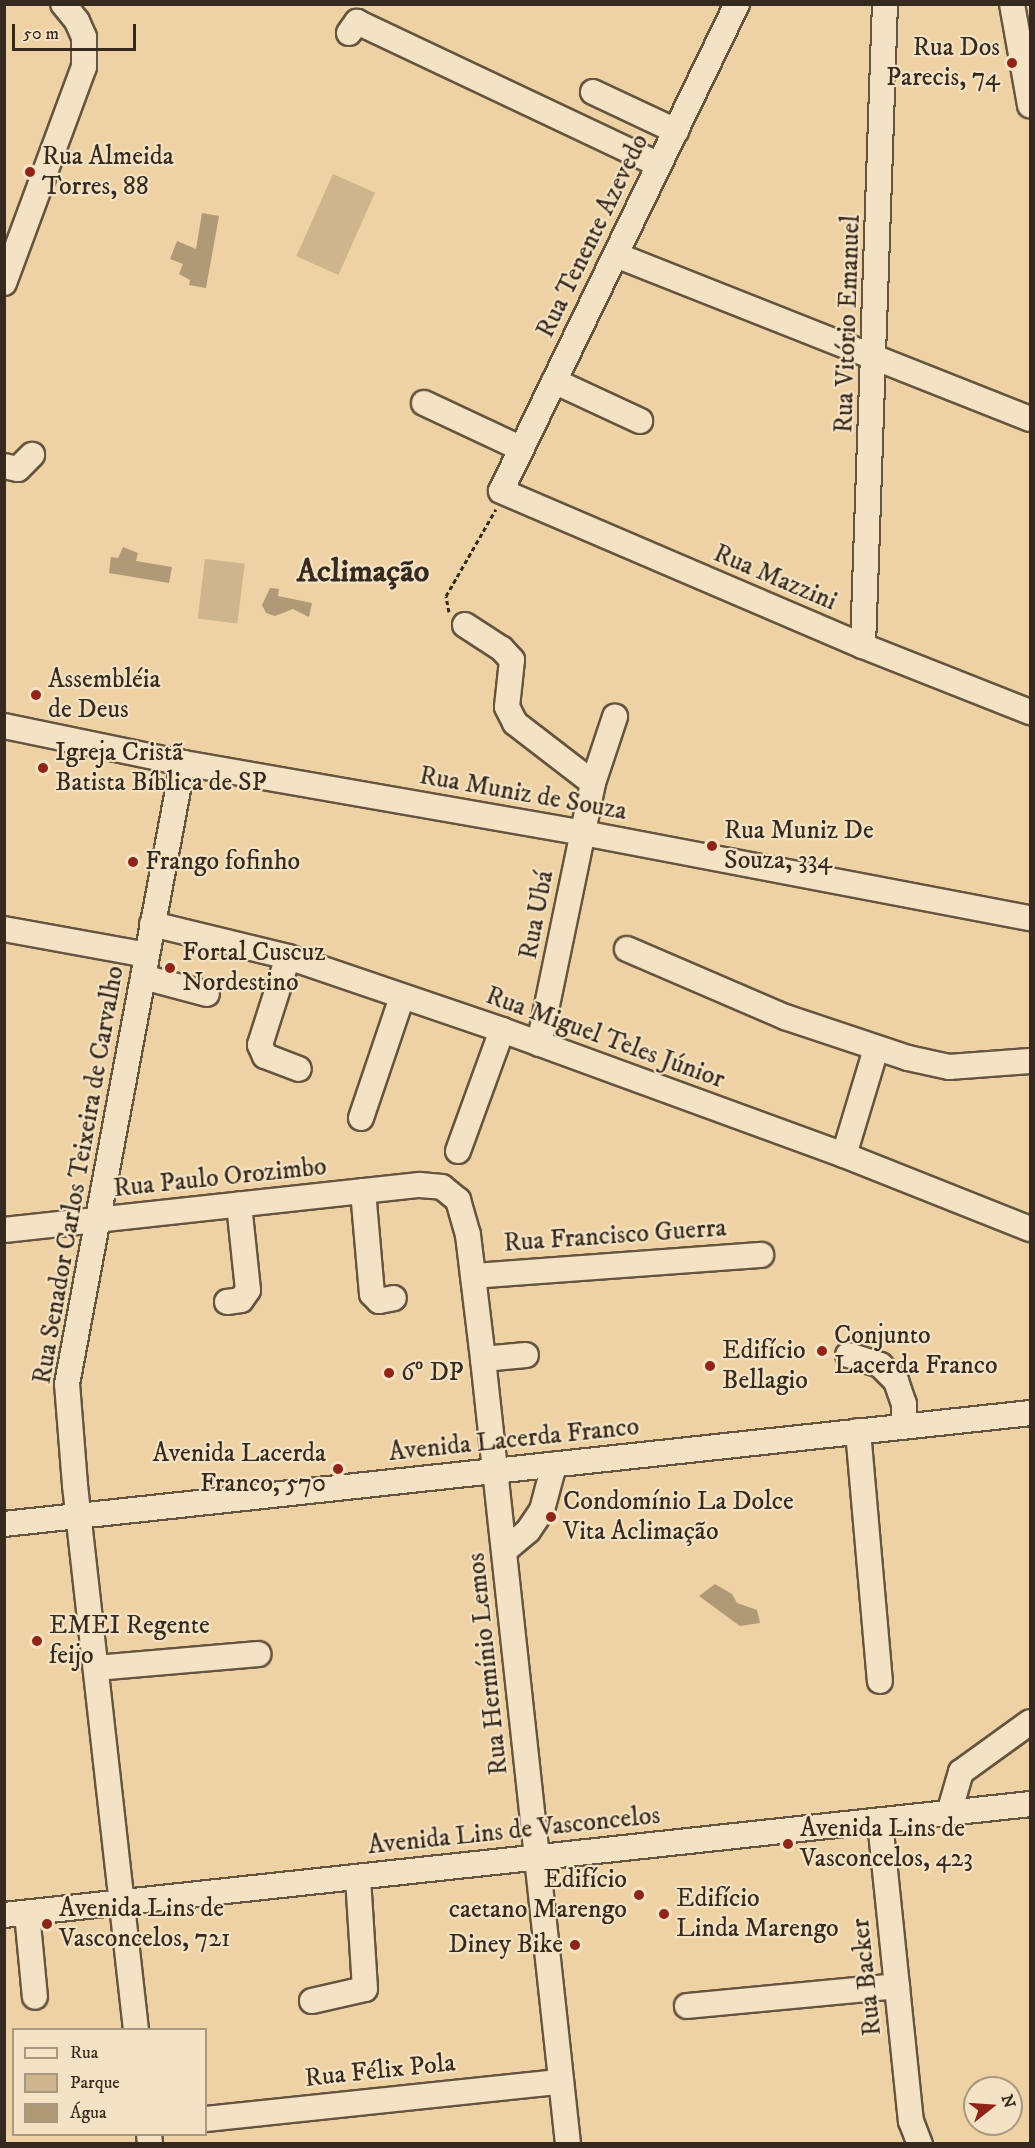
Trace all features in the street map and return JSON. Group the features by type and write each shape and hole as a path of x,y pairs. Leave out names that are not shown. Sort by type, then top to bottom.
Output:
{"street":[{"path":"4,283 10,250 84,67 84,36 77,21 63,4"},
{"name":"Rua Vitório Emanuel","path":"863,646 876,357 885,4"},
{"path":"1012,4 1030,105"},
{"name":"Rua Tenente Azevedo","path":"503,493 520,448 676,131 730,6"},
{"path":"349,33 357,22 659,165"},
{"path":"593,92 676,131"},
{"path":"616,255 1030,419"},
{"path":"554,381 640,422"},
{"path":"424,403 520,448"},
{"path":"4,466 18,469 32,455"},
{"name":"Rua Mazzini","path":"503,493 863,646 1030,712"},
{"path":"465,625 502,649 512,660 507,707 515,723 592,783"},
{"name":"Rua Ubá","path":"539,1044 592,783 615,717"},
{"name":"Rua Muniz de Souza","path":"4,726 183,763 583,833 1030,918"},
{"name":"Rua Senador Carlos Teixeira de Carvalho","path":"136,2028 78,1516 67,1384 183,763"},
{"name":"Rua Miguel Teles Júnior","path":"152,924 288,957 502,1030 844,1155 1030,1229"},
{"path":"4,929 145,966 207,994"},
{"path":"627,949 785,1017 876,1049 950,1067 1030,1061"},
{"path":"288,957 260,1045 265,1056 299,1069"},
{"path":"361,1118 402,997"},
{"path":"458,1151 502,1030"},
{"path":"844,1155 876,1049"},
{"name":"Rua Paulo Orozimbo","path":"4,1230 420,1185 442,1187"},
{"name":"Rua Hermínio Lemos","path":"442,1187 458,1200 464,1215 473,1276 568,2144"},
{"path":"363,1191 372,1294 379,1301 394,1298"},
{"path":"227,1302 241,1300 248,1290 239,1204"},
{"name":"Rua Francisco Guerra","path":"473,1276 761,1255"},
{"path":"483,1359 526,1355"},
{"path":"848,1355 880,1365 896,1381 904,1404 904,1426"},
{"name":"Avenida Lacerda Franco","path":"4,1524 1030,1413"},
{"path":"858,1431 880,1681"},
{"path":"504,1551 528,1531 542,1510 554,1465"},
{"path":"96,1668 258,1654"},
{"path":"948,1814 961,1772 1030,1722"},
{"name":"Avenida Lins de Vasconcelos","path":"16,1914 1030,1804"},
{"name":"Rua Backer","path":"880,1822 914,2138"},
{"path":"312,2001 365,1989 358,1877"},
{"path":"16,1914 35,1997"},
{"path":"687,2006 897,1986"},
{"name":"Rua Félix Pola","path":"207,2119 561,2082"}],"path":[{"path":"465,625 451,620 446,596 503,493"}],"green space":[{"path":"333,174 375,193 338,275 296,256"},
{"path":"205,559 245,564 237,623 198,619"}],"water":[{"path":"202,213 219,216 206,288 189,285 190,280 179,274 183,264 170,259 177,241 196,249"},
{"path":"123,547 138,553 136,561 172,567 169,583 109,573 111,557 118,558"},
{"path":"270,588 279,589 278,596 312,603 309,617 293,609 275,616 266,613 262,605"},
{"path":"715,1584 732,1594 737,1603 757,1610 760,1623 740,1626 699,1596"}],"place":[{"name":"Rua Dos Parecis, 74","path":"1012,63"},
{"name":"Rua Almeida Torres, 88","path":"30,172"},
{"name":"Assembléia de Deus","path":"36,695"},
{"name":"Igreja Cristã Batista Bíblica de SP","path":"43,768"},
{"name":"Rua Muniz De Souza, 334","path":"712,846"},
{"name":"Frango fofinho","path":"133,862"},
{"name":"Fortal Cuscuz Nordestino","path":"170,968"},
{"name":"Conjunto Lacerda Franco","path":"822,1351"},
{"name":"Edifício Bellagio","path":"710,1366"},
{"name":"6º DP","path":"389,1373"},
{"name":"Avenida Lacerda Franco, 570","path":"338,1469"},
{"name":"Condomínio La Dolce Vita Aclimação","path":"551,1517"},
{"name":"EMEI Regente feijo","path":"37,1641"},
{"name":"Avenida Lins de Vasconcelos, 423","path":"788,1844"},
{"name":"Edifício caetano Marengo","path":"639,1895"},
{"name":"Edifício Linda Marengo","path":"664,1914"},
{"name":"Avenida Lins de Vasconcelos, 721","path":"47,1924"},
{"name":"Diney Bike","path":"575,1945"}],"district":[{"name":"Aclimação","path":"363,572"}]}
